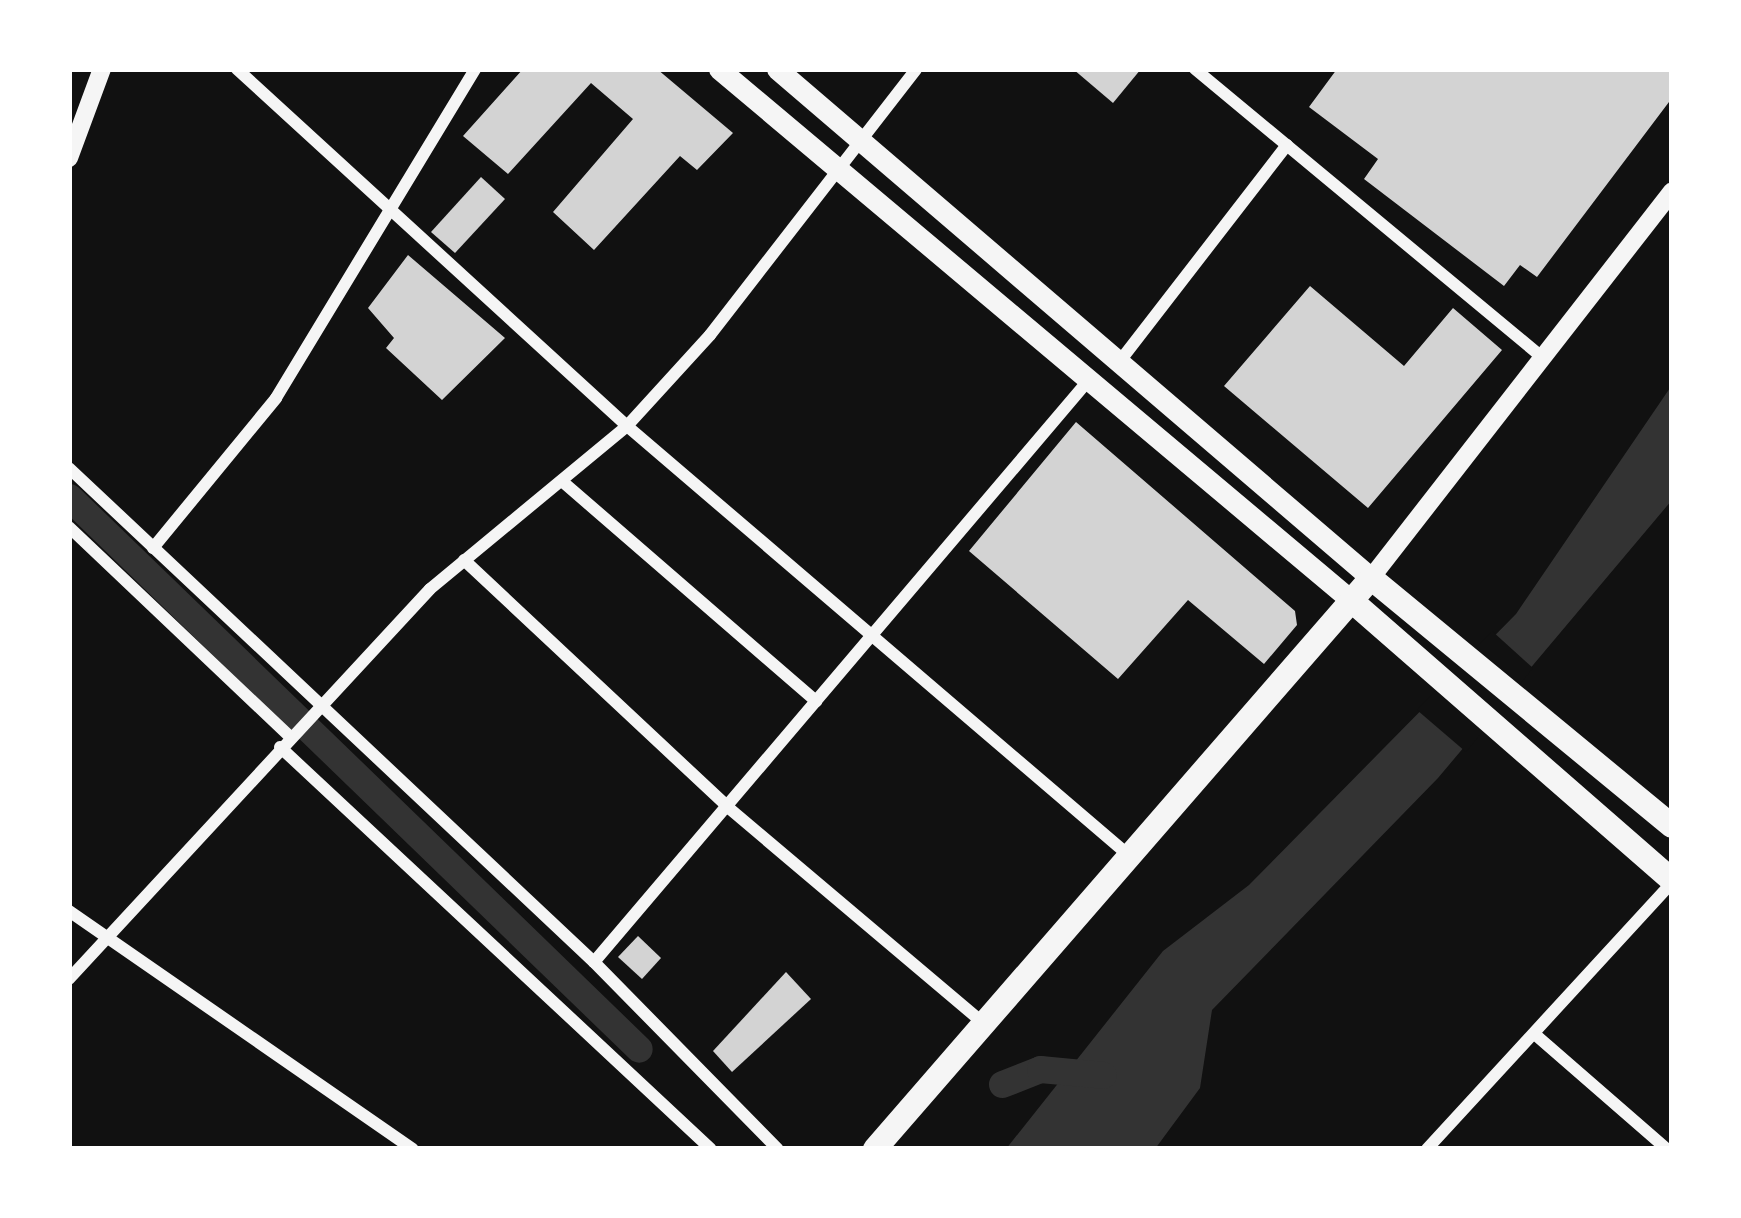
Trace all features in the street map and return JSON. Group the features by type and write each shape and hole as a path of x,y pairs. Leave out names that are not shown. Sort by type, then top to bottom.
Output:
{"highway":[{"path":"875,1149 1126,853 1363,611 1371,578 1672,826"},
{"path":"1363,611 1672,882"}],"main road":[{"path":"718,69 1363,611"},
{"path":"777,69 1371,578"}],"street":[{"path":"69,158 102,69"},
{"path":"237,69 627,426 1126,853"},
{"path":"153,548 276,398 476,69"},
{"path":"69,979 288,739 464,560 627,426 710,334 916,69"},
{"path":"1195,69 1542,356"},
{"path":"1120,361 1287,145"},
{"path":"1371,578 1672,191"},
{"path":"594,962 730,809 868,634 1088,381"},
{"path":"69,468 315,711 594,962 778,1149"},
{"path":"563,482 816,701"},
{"path":"69,527 711,1149"},
{"path":"464,560 730,809 985,1024"},
{"path":"1427,1149 1538,1037 1672,882"},
{"path":"69,911 101,940 413,1149"},
{"path":"1538,1037 1667,1149"}],"shaded area":[{"path":"1672,385 1672,500 1438,778 1212,1010 1200,1088 1155,1149 1006,1149 1163,951 1249,885 1516,614"}],"pier":[{"path":"1492,631 1533,668 1466,752 1417,710"}],"building":[{"path":"523,69 657,69 733,133 697,170 680,156 594,250 553,212 633,119 591,83 508,174 463,136"},
{"path":"1073,69 1141,69 1113,103"},
{"path":"1337,69 1672,69 1672,98 1537,277 1520,265 1504,286 1364,179 1378,159 1309,107"},
{"path":"481,177 505,199 455,253 431,232"},
{"path":"408,255 505,338 442,400 386,348 394,338 368,308"},
{"path":"1310,286 1404,366 1453,308 1502,350 1368,508 1224,386"},
{"path":"1076,422 1295,611 1297,625 1264,664 1188,600 1118,679 969,551"},
{"path":"638,936 661,958 642,979 618,957"},
{"path":"786,972 811,999 732,1072 713,1051"}],"waterway":[{"path":"69,497 639,1049"},
{"path":"1002,1084 1040,1069 1103,1075"}]}
